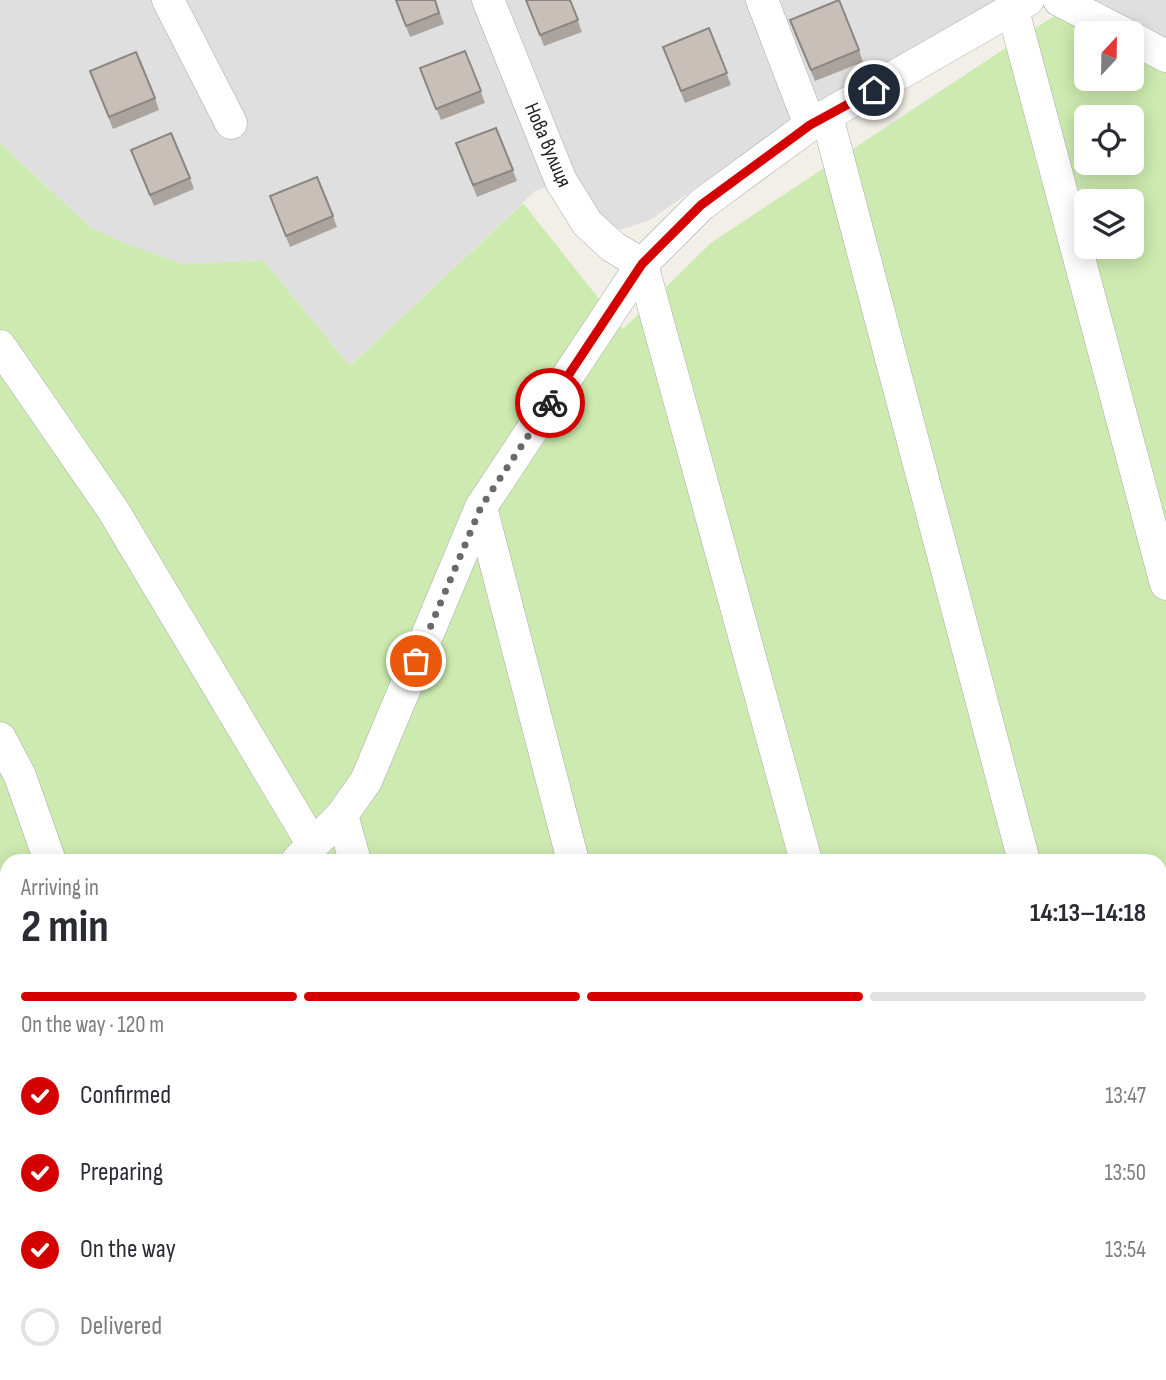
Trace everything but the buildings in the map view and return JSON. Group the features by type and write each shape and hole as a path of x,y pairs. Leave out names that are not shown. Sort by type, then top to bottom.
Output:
{"street":[{"path":"168,0 231,123"},
{"name":"Нова вулиця","path":"488,0 561,181 587,223 612,247 642,264"},
{"path":"762,0 818,121 1022,854"},
{"path":"1059,0 1100,21"},
{"path":"0,346 113,510 305,853 342,815 366,781 481,507 642,264 701,205 818,121 1021,5 1166,584"},
{"path":"1144,44 1166,56"},
{"path":"642,264 804,854"},
{"path":"481,507 571,854"},
{"path":"0,738 20,776 48,854"},
{"path":"342,815 353,854"}],"shaded area":[{"path":"0,0 1011,0 773,134 650,220 623,229 602,229 567,179 535,191 350,366 263,260 183,264 91,228 0,143"},
{"path":"1029,0 1166,0 1166,66 1144,56 1144,21 1074,22"}],"green space":[{"path":"1057,14 1074,22 1074,91 1144,91 1144,56 1166,66 1166,854 0,854 0,143 91,228 183,264 263,260 350,366 523,203 623,329 712,242"}],"way so far":[{"path":"416,661 481,507 550,403"}],"route":[{"path":"550,403 642,264 701,205 810,125 874,90"}]}
